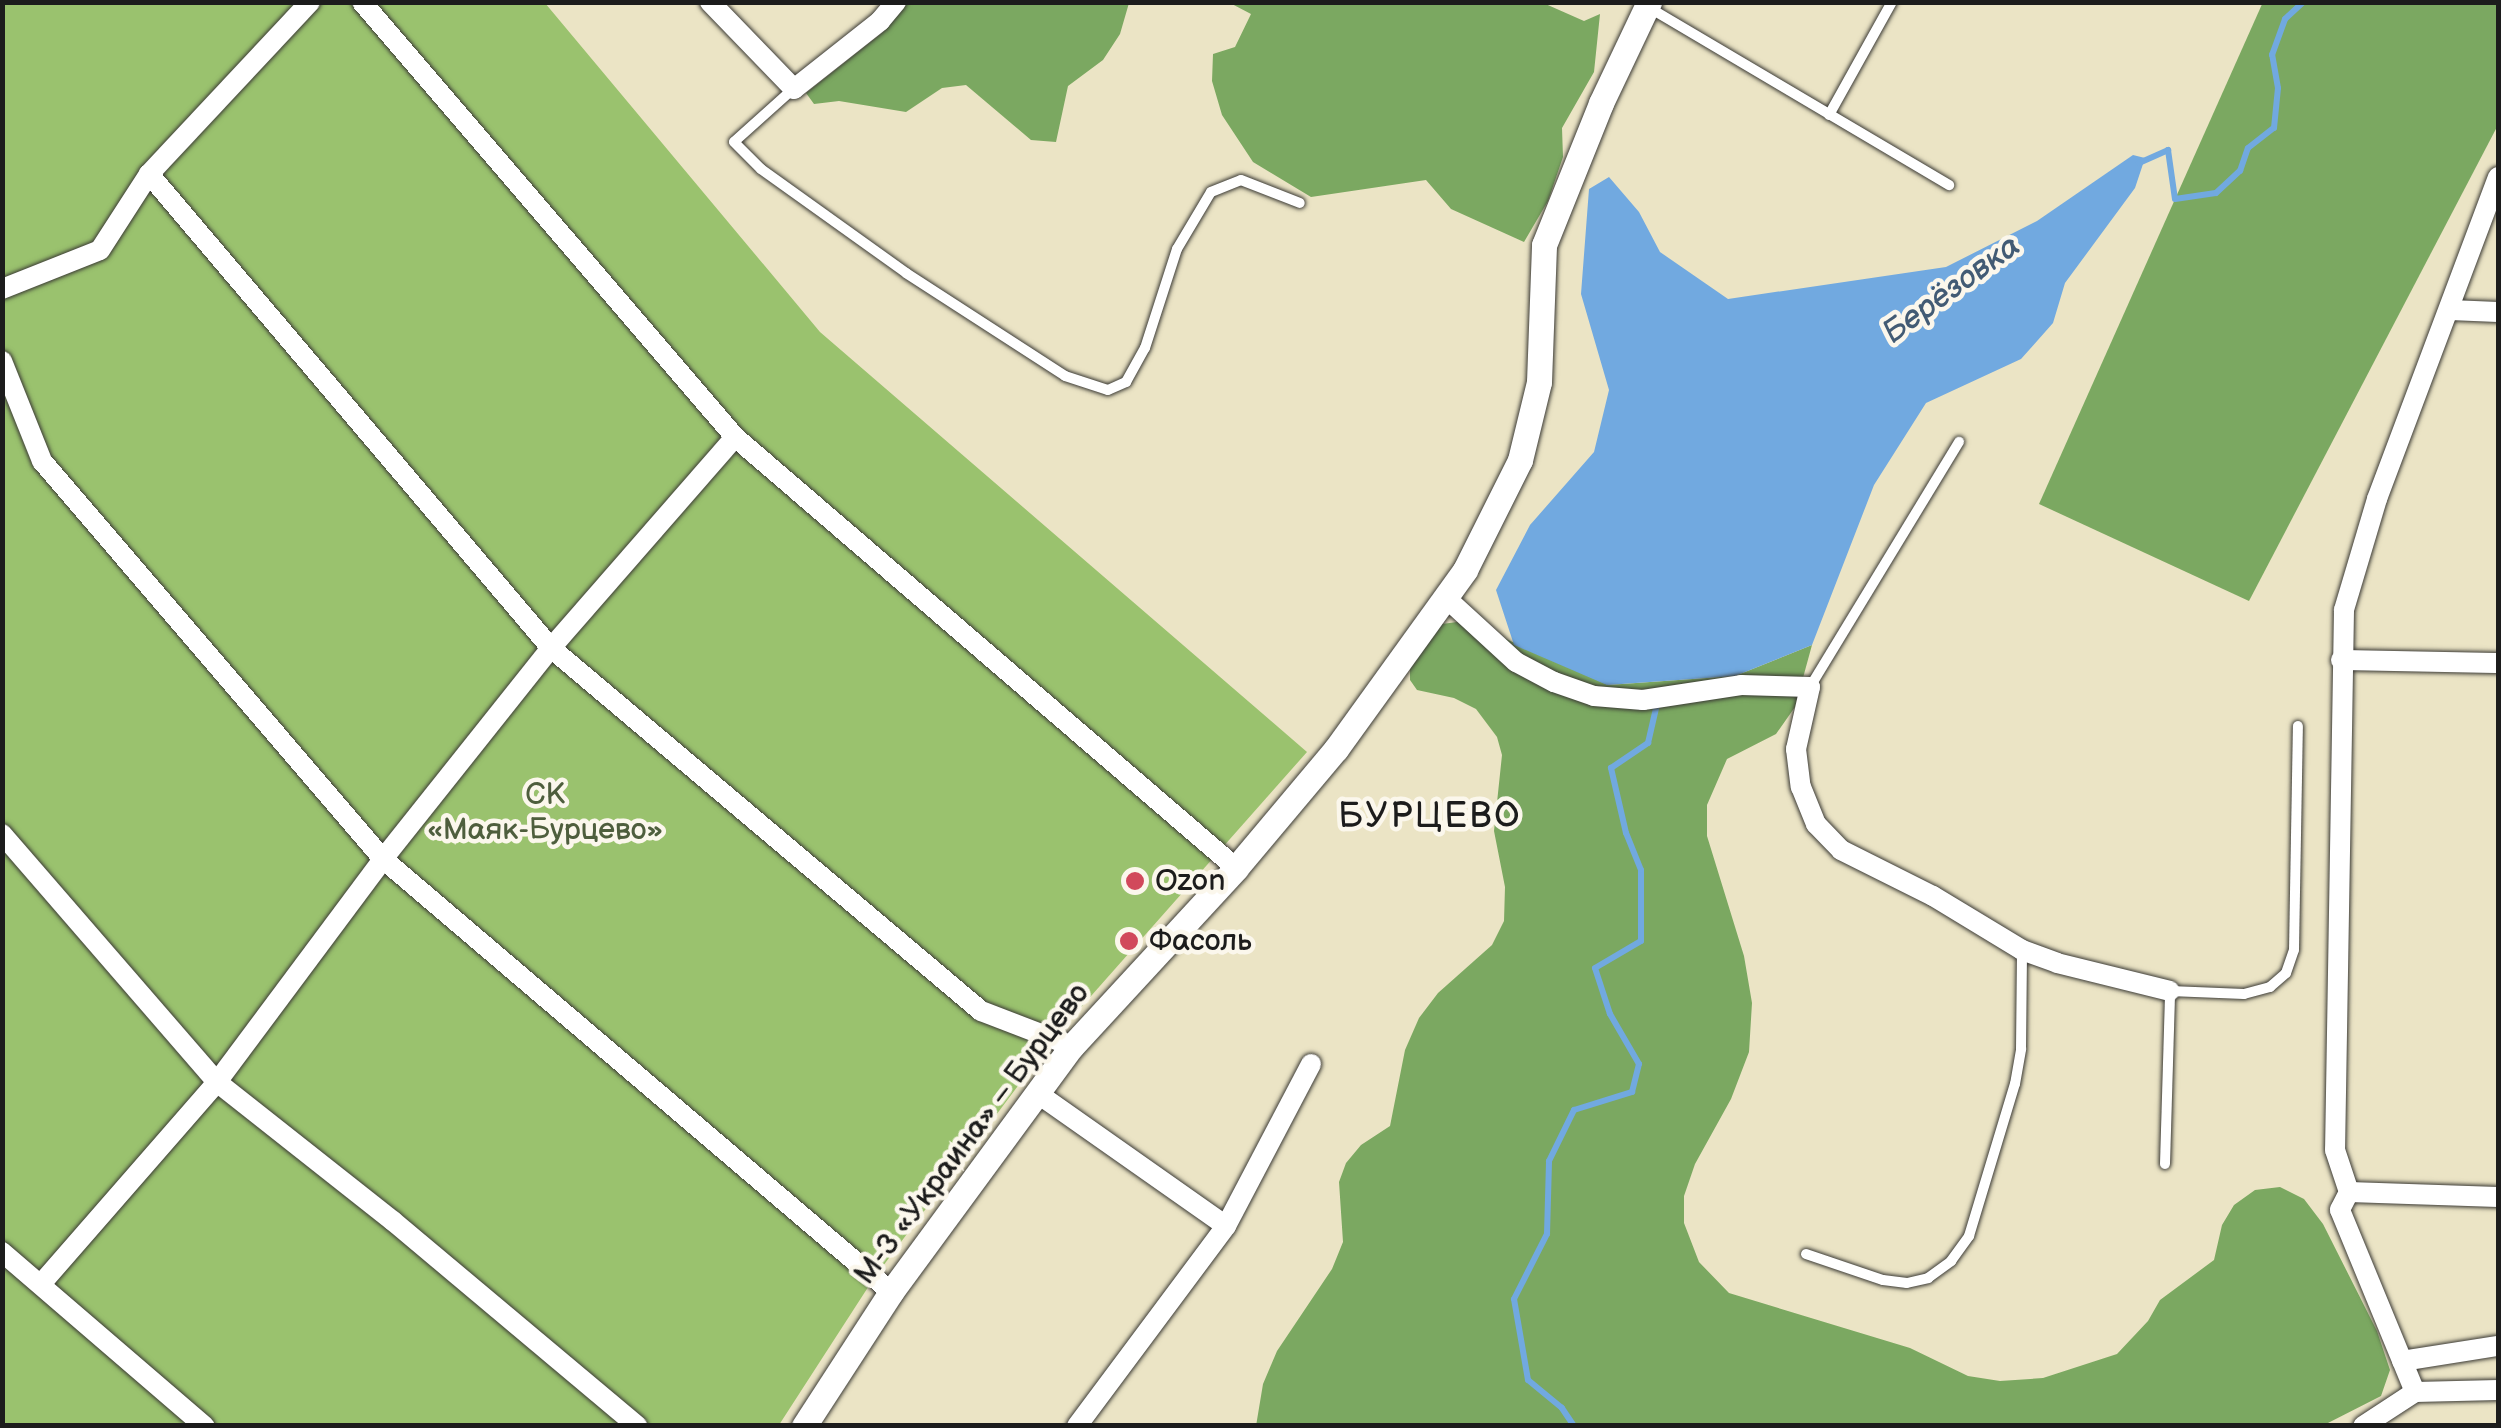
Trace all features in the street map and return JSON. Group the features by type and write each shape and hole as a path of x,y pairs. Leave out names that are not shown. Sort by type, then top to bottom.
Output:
{"street":[{"path":"2,290 100,250 149,174 310,2"},
{"path":"362,2 736,437 1236,868"},
{"path":"710,2 794,89 880,21 896,2"},
{"name":"М-3 «Украина» – Бурцево","path":"804,1426 891,1292 1072,1046 1236,868 1336,749 1465,570 1520,460 1539,382 1544,245 1601,103 1649,5"},
{"path":"149,174 551,648 981,1011 1072,1046"},
{"path":"2415,1392 2340,1210 2349,1192 2335,1150 2344,610 2377,500 2498,176"},
{"path":"2450,310 2498,312"},
{"path":"2,360 42,460 120,556 383,858 891,1292"},
{"path":"41,1284 218,1082 383,858 551,648 736,437"},
{"path":"1445,597 1516,662 1554,682 1594,696 1643,700 1740,685 1810,687 1796,749 1801,788 1816,824 1840,850 1933,896 2022,950 2057,963 2170,991"},
{"path":"2342,660 2498,663"},
{"path":"2,834 218,1082 393,1221 637,1426"},
{"path":"1077,1426 1226,1226 1311,1064"},
{"path":"1037,1094 1226,1226"},
{"path":"2349,1192 2498,1197"},
{"path":"2,1252 204,1426"},
{"path":"2402,1361 2498,1346"},
{"path":"2363,1426 2415,1392 2498,1390"}],"lane":[{"path":"1829,116 1892,2"},
{"path":"1649,5 1948,185"},
{"path":"794,89 734,142 761,169 906,273 1064,376 1108,390 1126,382 1145,348 1177,249 1211,192 1241,180 1300,203"},
{"path":"1810,687 1958,442"},
{"path":"2165,1164 2170,991 2244,994 2270,988 2286,972 2294,950 2298,726"},
{"path":"1806,1254 1883,1280 1906,1283 1928,1278 1951,1261 1969,1236 2022,1050 2022,950"}],"green space":[{"path":"1541,2 1584,21 1600,14 1594,72 1562,128 1563,157 1548,201 1524,242 1451,209 1426,180 1311,197 1253,162 1222,115 1212,81 1213,54 1235,47 1251,14 1230,3"},
{"path":"2263,2 2498,3 2498,125 2249,601 2039,504"},
{"name":"СК «Маяк-Бурцево»","path":"3,3 545,3 820,332 1307,752 1053,1039 874,1278 779,1425 3,1426"},
{"path":"903,3 1129,3 1120,34 1103,60 1068,86 1056,142 1031,140 966,85 942,88 906,112 839,101 814,104 806,93 883,32"},
{"path":"1442,624 1475,625 1608,685 1735,676 1812,645 1795,707 1776,734 1727,759 1707,805 1707,836 1744,956 1752,1003 1749,1052 1731,1099 1695,1164 1684,1196 1684,1223 1699,1262 1729,1293 1910,1348 1968,1376 2000,1381 2043,1378 2117,1354 2148,1321 2160,1300 2214,1260 2222,1225 2234,1205 2255,1190 2280,1187 2304,1199 2323,1224 2377,1331 2390,1370 2381,1396 2324,1425 1256,1426 1263,1384 1277,1351 1332,1269 1343,1242 1339,1182 1346,1163 1361,1145 1390,1126 1405,1050 1419,1018 1438,993 1492,945 1504,921 1505,887 1494,831 1502,755 1497,737 1476,709 1454,698 1417,690 1410,680 1410,663 1428,636"}],"water":[{"path":"2133,155 2145,158 2135,188 2065,283 2053,323 2021,359 1926,403 1874,485 1812,645 1735,676 1607,685 1514,645 1496,590 1530,525 1594,452 1609,390 1581,294 1589,189 1609,177 1639,212 1660,252 1728,299 1946,267 2037,221"}],"waterway":[{"name":"Берёзовка","path":"2139,163 2168,150 2175,199 2216,193 2240,171 2248,148 2274,128 2278,88 2272,55 2285,19 2303,2"},
{"name":"Берёзовка","path":"1574,1426 1562,1408 1528,1380 1514,1299 1547,1234 1549,1161 1574,1110 1632,1092 1639,1064 1610,1014 1595,968 1641,941 1641,870 1626,833 1611,768 1648,743 1657,704"}],"place":[{"name":"Ozon","path":"1135,881"},
{"name":"Фасоль","path":"1129,941"}],"district":[{"name":"БУРЦЕВО","path":"1430,817"}]}
